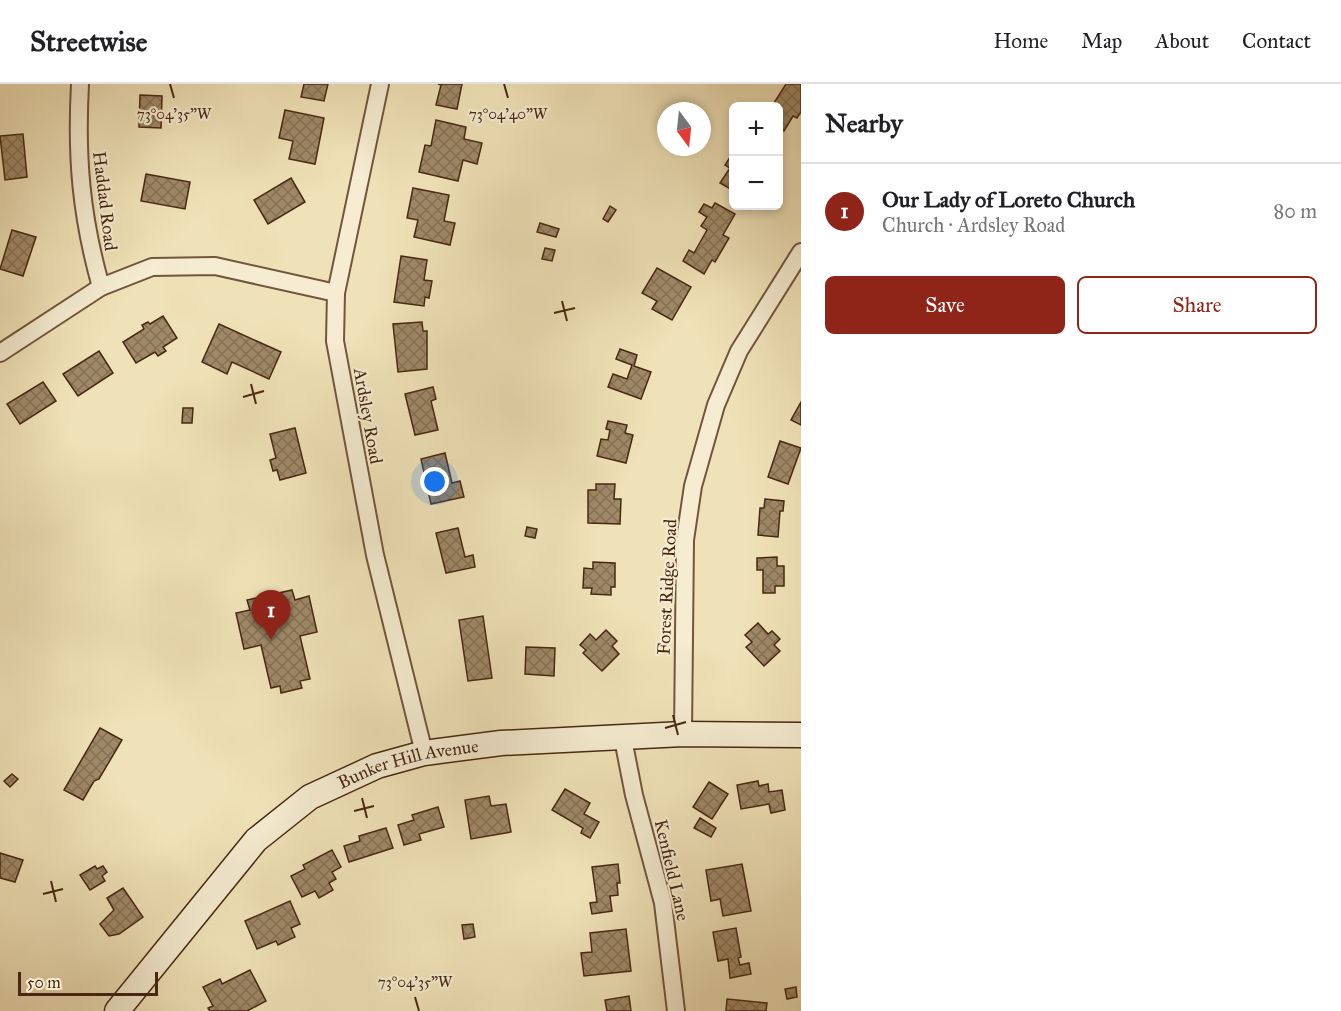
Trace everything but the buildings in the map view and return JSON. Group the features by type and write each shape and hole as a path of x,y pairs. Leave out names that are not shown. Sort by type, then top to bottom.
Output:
{"main road":[{"name":"Bunker Hill Avenue","path":"117,1011 256,840 310,797 377,766 424,753 501,743 623,739 683,734 801,735"}],"street":[{"name":"Haddad Road","path":"80,84 78,167 87,236 100,287"},
{"name":"Ardsley Road","path":"380,84 336,293 335,340 375,555 424,753"},
{"name":"Forest Ridge Road","path":"683,734 685,540 693,486 716,405 739,351 801,252"},
{"path":"0,352 100,287 152,267 215,266 336,293"},
{"name":"Kenfield Lane","path":"623,739 634,795 663,903 676,1011"}],"place":[{"name":"Our Lady of Loreto Church","path":"271,640"}]}
